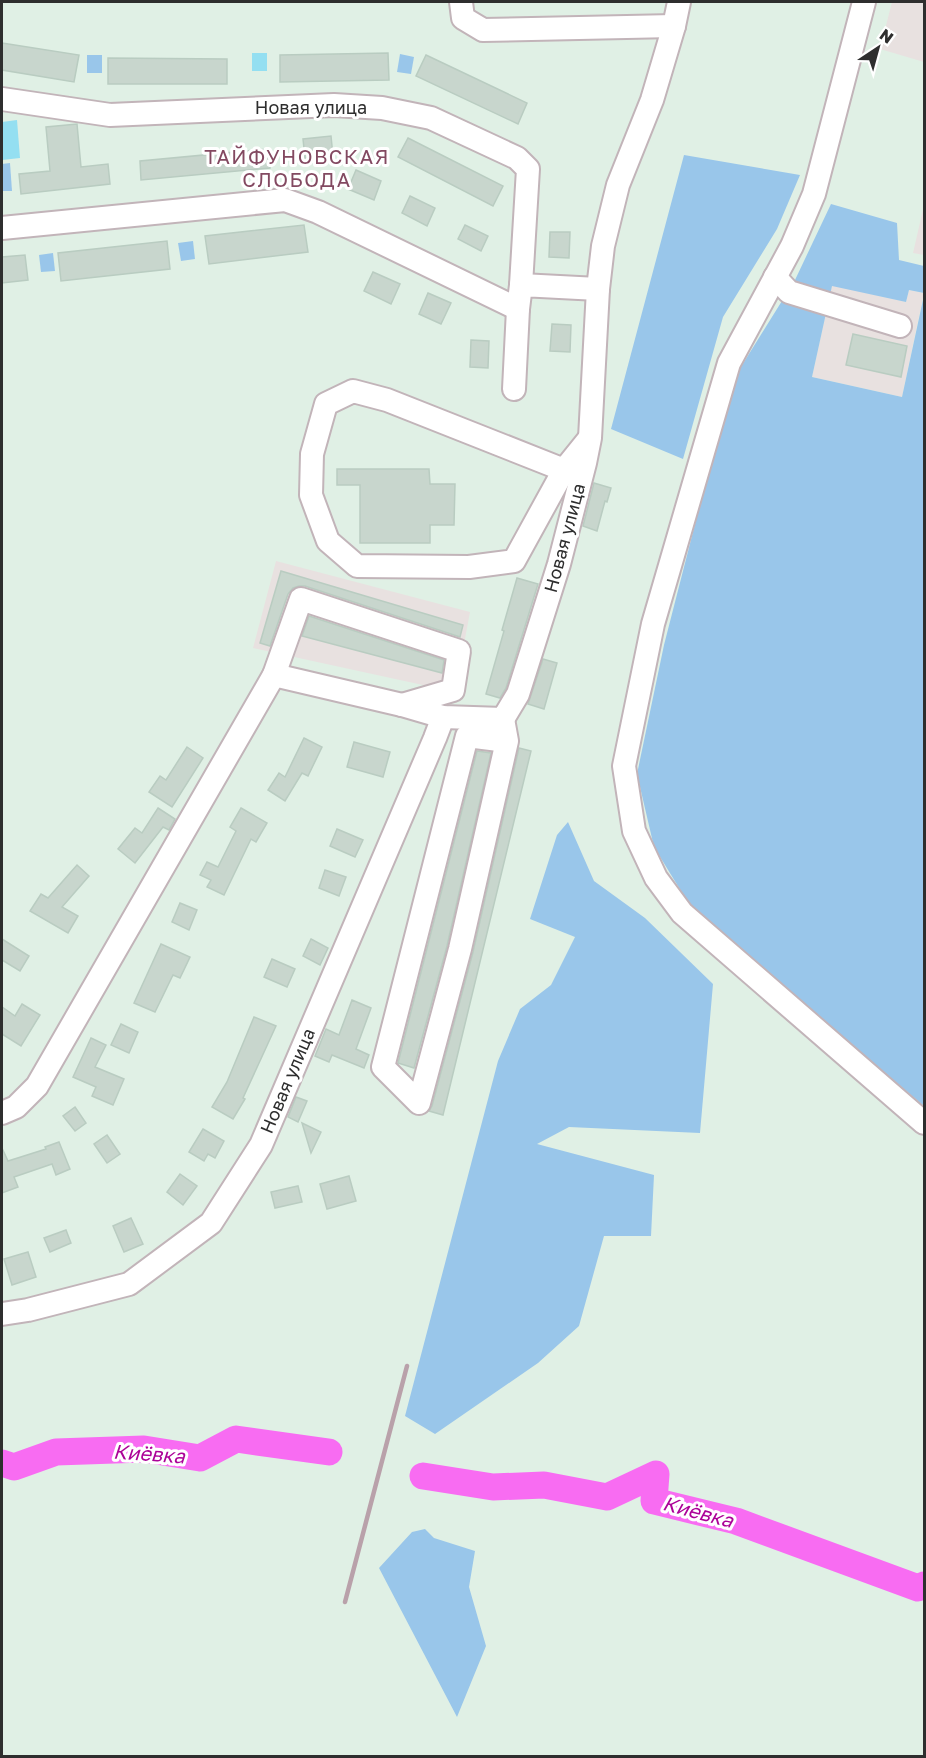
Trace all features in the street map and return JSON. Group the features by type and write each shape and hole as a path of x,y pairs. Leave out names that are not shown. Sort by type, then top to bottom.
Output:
{"street":[{"path":"461,2 463,18 483,30 674,26"},
{"name":"Новая улица","path":"505,730 467,736 383,1067 419,1103 460,949 505,730 559,564 585,463 590,438 598,289 603,246 618,185 652,100 679,2"},
{"path":"864,2 814,194 792,246 729,363 653,624 624,766 634,831 656,878 682,913 924,1123"},
{"name":"Новая улица","path":"2,99 110,115 334,105 382,108 430,118 517,158 528,169 514,389"},
{"path":"2,228 285,200 318,212 518,309"},
{"path":"775,278 789,292 900,326"},
{"path":"521,285 598,289"},
{"path":"564,470 387,400 353,391 326,404 312,454 311,495 328,541 357,566 469,567 514,561 564,470 590,438"},
{"path":"2,1113 16,1107 37,1086 274,675 301,599 459,651 453,690 402,705"},
{"path":"274,675 505,730"},
{"name":"Новая улица","path":"2,1314 28,1310 129,1284 211,1223 261,1144 443,717"}],"shaded area":[{"path":"892,2 924,2 924,62 880,49"},
{"path":"252,53 267,53 267,71 252,71"},
{"path":"400,54 414,57 411,74 397,72"},
{"path":"87,55 102,55 102,73 87,73"},
{"path":"17,120 20,158 2,160 2,122"},
{"path":"684,155 800,175 777,229 723,317 683,459 611,429"},
{"path":"10,163 12,191 2,191 2,164"},
{"path":"831,204 897,223 899,260 924,266 924,293 909,290 906,302 832,286 812,377 902,397 924,295 924,1106 692,909 654,847 637,774 664,645 713,454 739,370 795,280"},
{"path":"924,205 924,255 913,253"},
{"path":"193,241 195,259 181,261 178,243"},
{"path":"53,253 55,271 41,272 39,255"},
{"path":"832,285 906,302 909,290 924,293 902,397 812,377"},
{"path":"276,561 470,612 455,692 253,648"},
{"path":"568,822 594,881 645,918 713,984 700,1133 569,1127 537,1144 654,1175 651,1236 604,1236 579,1326 538,1363 435,1434 405,1416 498,1061 520,1009 551,985 575,937 530,919 557,835"},
{"path":"425,1529 434,1538 475,1551 469,1587 486,1646 457,1717 379,1568 412,1532"}],"building":[{"path":"2,43 79,55 74,82 2,70"},
{"path":"388,53 389,80 280,82 280,55"},
{"path":"426,55 527,103 518,124 416,76"},
{"path":"108,58 227,59 227,84 108,84"},
{"path":"77,124 81,167 108,164 110,184 21,194 19,174 50,171 46,127"},
{"path":"331,136 333,156 305,158 303,139"},
{"path":"408,138 503,186 493,206 398,157"},
{"path":"268,149 270,168 141,180 140,161"},
{"path":"356,170 381,181 374,200 348,189"},
{"path":"410,196 435,208 427,226 402,213"},
{"path":"304,225 308,252 209,264 205,236"},
{"path":"465,225 488,236 481,251 458,239"},
{"path":"550,232 570,232 569,258 549,257"},
{"path":"167,241 170,269 61,281 58,253"},
{"path":"25,255 28,280 2,283 2,257"},
{"path":"373,272 400,284 391,304 364,291"},
{"path":"428,293 451,303 441,324 419,314"},
{"path":"552,324 571,325 570,352 550,351"},
{"path":"853,334 907,346 901,377 846,365"},
{"path":"471,340 489,341 488,368 470,367"},
{"path":"337,469 429,469 430,484 455,484 454,525 430,525 430,543 360,543 360,485 337,485"},
{"path":"594,483 611,488 597,531 583,526"},
{"path":"281,571 463,625 460,637 305,586 299,586 293,588 288,594 270,646 260,643"},
{"path":"517,578 538,584 506,688 500,698 486,694"},
{"path":"309,616 444,660 442,673 302,636"},
{"path":"543,659 557,663 544,709 528,704"},
{"path":"304,738 322,747 308,776 302,773 285,801 268,790 279,773 285,777"},
{"path":"354,742 390,752 383,777 347,767"},
{"path":"187,747 203,758 172,807 149,792 160,776 166,780"},
{"path":"519,748 531,751 443,1115 429,1111 473,952"},
{"path":"477,751 491,753 447,946 414,1068 398,1063"},
{"path":"158,808 175,819 169,830 163,827 135,863 118,849 135,828 142,833"},
{"path":"241,808 267,823 256,842 251,839 224,895 207,887 211,880 200,875 207,862 218,867 236,831 230,827"},
{"path":"337,829 363,840 355,857 330,846"},
{"path":"77,865 89,876 62,907 78,916 68,933 30,911 41,894 48,898"},
{"path":"325,870 346,877 339,896 319,888"},
{"path":"180,903 197,910 189,930 172,922"},
{"path":"2,939 29,956 20,971 2,960"},
{"path":"311,939 328,948 320,965 303,956"},
{"path":"161,944 190,957 180,978 173,975 155,1012 134,1003"},
{"path":"272,959 295,969 287,987 264,977"},
{"path":"352,1000 371,1008 356,1049 369,1055 364,1068 332,1055 329,1062 315,1056 326,1029 339,1035"},
{"path":"22,1004 40,1015 21,1046 2,1034 2,1007 15,1016"},
{"path":"254,1017 276,1026 243,1098 245,1099 233,1119 212,1107 227,1082"},
{"path":"121,1024 138,1032 129,1053 111,1045"},
{"path":"91,1038 106,1045 95,1067 124,1079 113,1105 92,1096 96,1087 73,1077"},
{"path":"296,1097 307,1101 298,1122 288,1117"},
{"path":"75,1107 86,1123 75,1131 63,1116"},
{"path":"302,1123 321,1132 311,1153"},
{"path":"203,1129 224,1141 215,1158 208,1154 204,1161 189,1152"},
{"path":"107,1135 120,1154 107,1163 94,1144"},
{"path":"59,1142 70,1169 56,1175 52,1164 14,1177 18,1187 2,1193 2,1148 8,1161 46,1149 45,1147"},
{"path":"180,1174 197,1186 183,1205 167,1192"},
{"path":"349,1176 356,1201 327,1209 320,1184"},
{"path":"298,1186 302,1202 275,1208 271,1192"},
{"path":"131,1218 143,1244 124,1252 113,1226"},
{"path":"66,1230 71,1243 50,1252 44,1238"},
{"path":"28,1252 36,1277 12,1285 4,1259"}],"waterway":[{"name":"Киёвка","path":"2,1463 14,1467 56,1452 144,1449 200,1458 236,1439 329,1452"},
{"name":"Киёвка","path":"423,1476 493,1487 544,1485 607,1497 656,1474 654,1501 736,1521 918,1588 924,1585"}],"railway":[{"path":"345,1602 407,1366"}],"district":[{"name":"ТАЙФУНОВСКАЯ СЛОБОДА","path":"297,168"}]}
